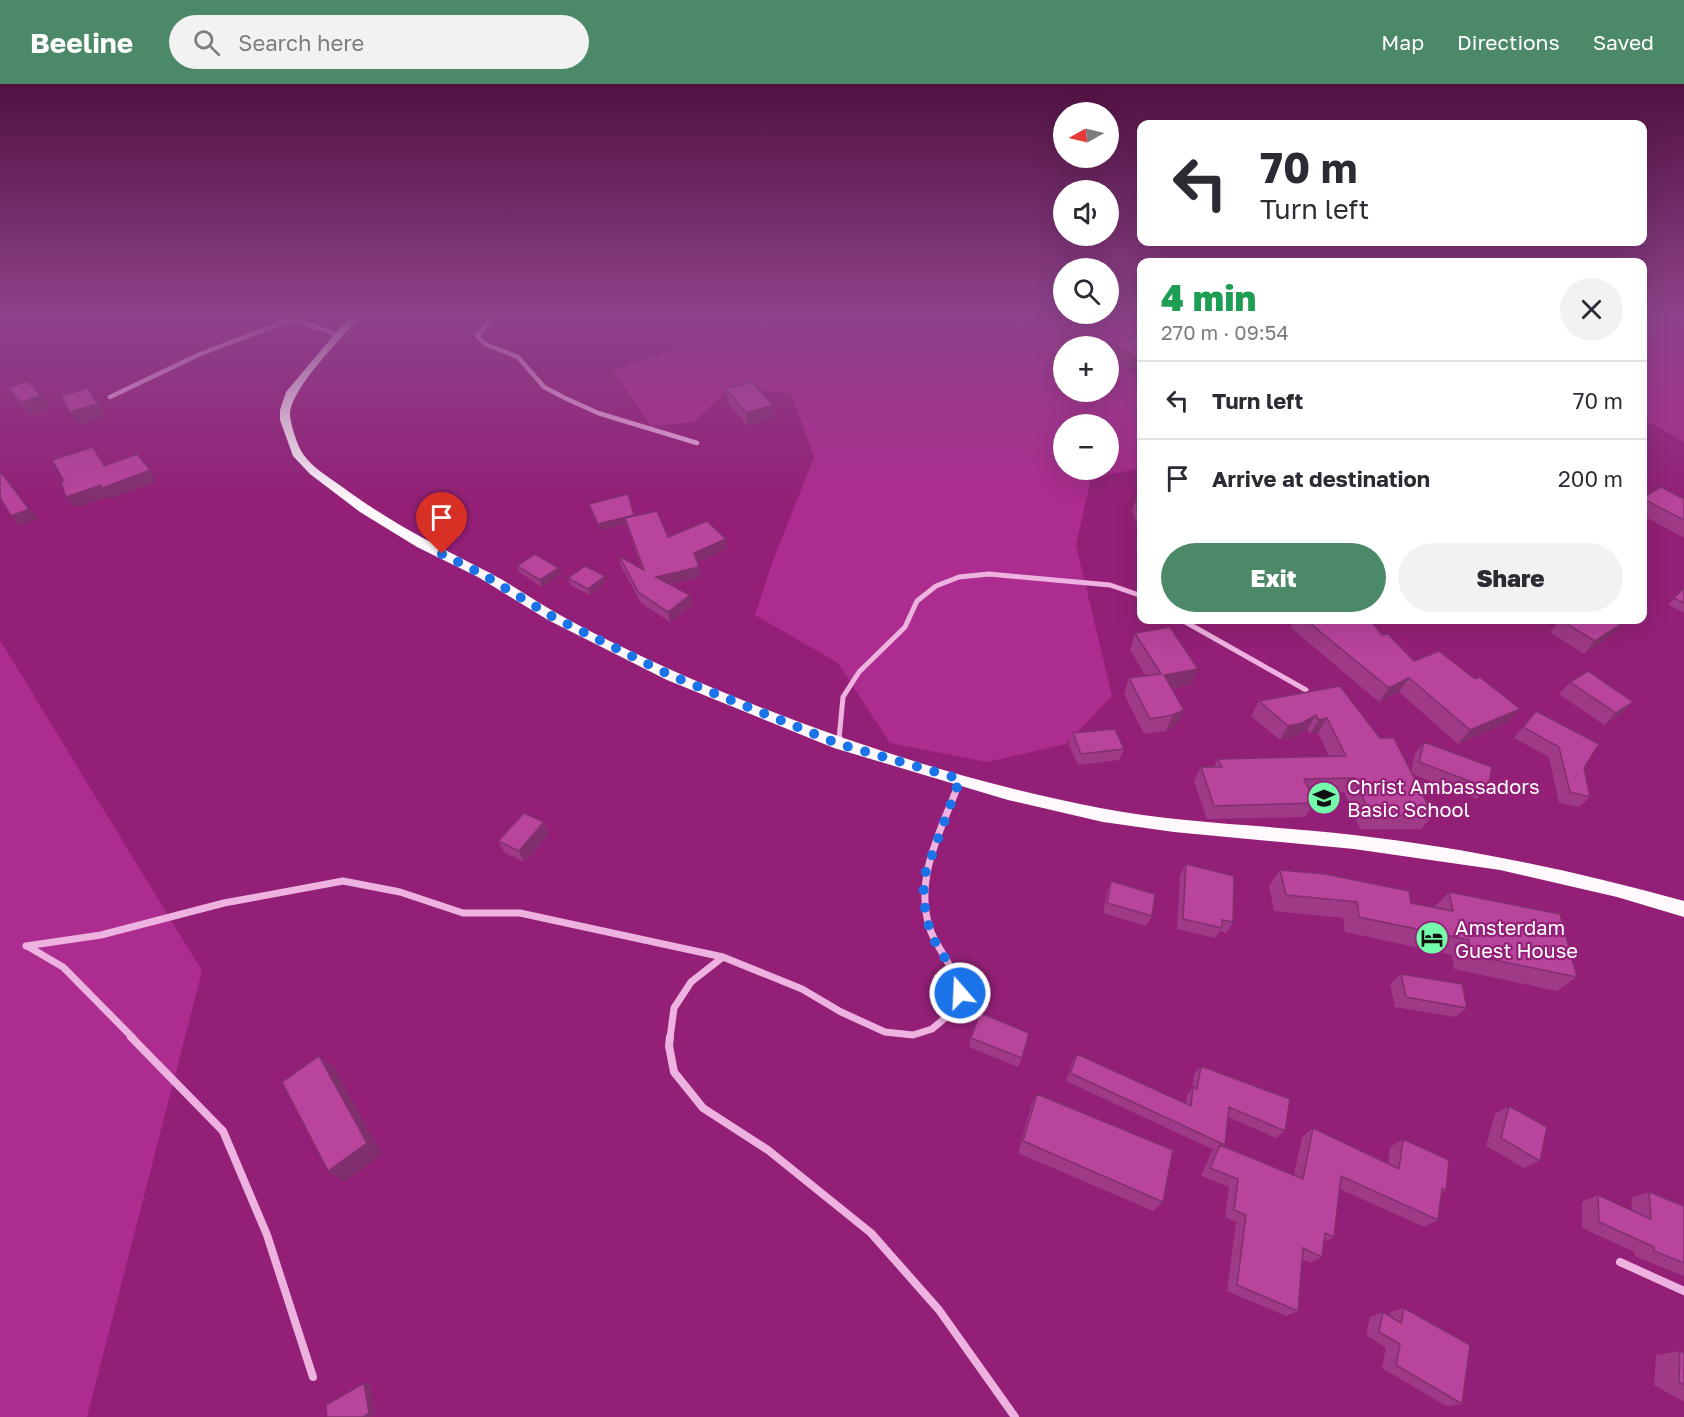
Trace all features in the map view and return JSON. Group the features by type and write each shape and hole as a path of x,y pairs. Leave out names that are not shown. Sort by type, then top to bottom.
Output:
{"main road":[{"path":"303,378 291,392 285,410 289,435 297,454 314,472 383,521 422,544 482,574 553,617 672,676 839,744 1008,794 1103,815 1174,825 1354,842 1500,863 1617,890 1684,909"}],"street":[{"path":"110,397 146,378"},
{"path":"536,378 544,387 598,413 697,443"},
{"path":"839,744 843,698 859,672 904,627 917,601 936,585 959,577 989,574 1110,585 1137,594"},
{"path":"1189,624 1306,690"},
{"path":"313,1377 267,1234 223,1131 63,968 26,946 101,935 224,903 343,881 400,892 463,913 520,913 723,957 802,989 841,1012 885,1032 913,1035 932,1029 951,1013 960,993 950,966 936,944 929,927 923,898 925,874 960,779"},
{"path":"723,957 691,982 674,1008 669,1046 674,1072 702,1108 768,1150 871,1233 939,1310 983,1368 1015,1417"},
{"path":"1620,1262 1684,1292"}],"shaded area":[{"path":"619,378 1053,378 1053,402 1119,402 1119,378 1137,378 1137,469 1119,472 1119,414 1053,414 1053,480 1091,480 1076,545 1112,696 1066,744 987,762 890,743 838,663 755,615 772,563 814,457 791,393 728,389 694,422 651,426"},
{"path":"1647,378 1684,378 1684,442 1647,421"},
{"path":"0,640 202,971 87,1417 0,1417"}],"building":[{"path":"28,381 41,396 22,402 8,388"},
{"path":"752,382 773,405 746,413 726,389"},
{"path":"88,388 97,404 70,412 61,396"},
{"path":"93,447 104,466 137,454 150,470 102,488 101,485 66,497 61,482 64,481 52,460"},
{"path":"0,471 29,509 11,516 0,497"},
{"path":"1661,487 1684,499 1684,520 1647,501 1647,495"},
{"path":"628,494 634,515 598,524 589,504"},
{"path":"657,511 668,537 707,521 726,539 694,553 699,567 656,577 690,595 668,612 639,593 619,556 644,570 625,518"},
{"path":"535,554 559,568 540,580 517,566"},
{"path":"585,566 605,576 588,589 568,578"},
{"path":"1684,588 1684,603 1674,598"},
{"path":"1311,624 1373,624 1382,635 1388,634 1414,661 1439,651 1475,679 1480,677 1520,709 1470,730 1409,678 1389,688"},
{"path":"1567,624 1621,624 1595,641"},
{"path":"1170,627 1198,669 1164,675 1184,710 1173,715 1150,719 1129,678 1161,674 1135,633"},
{"path":"1588,671 1633,702 1616,713 1570,682"},
{"path":"1340,686 1380,738 1394,738 1433,815 1371,816 1354,778 1304,779 1315,803 1214,806 1201,767 1222,767 1218,759 1346,756 1327,718 1319,720 1316,715 1302,723 1288,726 1259,701"},
{"path":"1536,711 1599,744 1584,768 1590,797 1570,792 1559,747 1523,727"},
{"path":"1115,729 1124,749 1081,754 1073,733"},
{"path":"1424,742 1492,767 1488,788 1419,762"},
{"path":"524,813 544,822 519,851 498,841"},
{"path":"1186,864 1234,876 1233,922 1222,920 1222,928 1183,919"},
{"path":"1280,870 1325,874 1409,891 1411,903 1453,911 1449,892 1560,914 1577,977 1471,955 1469,940 1359,917 1357,902 1286,895"},
{"path":"1111,881 1155,894 1152,916 1107,903"},
{"path":"1401,974 1462,984 1467,1008 1406,997"},
{"path":"980,1013 1029,1033 1022,1058 971,1038"},
{"path":"1077,1054 1191,1106 1193,1087 1197,1089 1201,1066 1290,1099 1285,1131 1229,1107 1225,1145 1070,1073"},
{"path":"319,1056 367,1143 328,1171 282,1082"},
{"path":"1037,1094 1173,1150 1163,1202 1023,1141"},
{"path":"1509,1106 1547,1127 1540,1161 1501,1138"},
{"path":"1313,1128 1399,1169 1403,1139 1449,1160 1446,1191 1442,1189 1438,1220 1341,1176 1334,1237 1325,1233 1322,1257 1303,1248 1298,1311 1237,1285 1246,1215 1234,1210 1238,1179 1210,1168 1220,1145 1303,1179"},
{"path":"1649,1192 1684,1206 1684,1263 1654,1251 1654,1247 1599,1222 1598,1195 1651,1219"},
{"path":"1404,1308 1470,1345 1462,1404 1396,1365 1400,1344 1379,1332 1383,1312 1401,1323"},
{"path":"1680,1351 1684,1353 1684,1385 1679,1382"},
{"path":"364,1383 369,1413 363,1417 327,1417 326,1405"}],"place":[{"name":"Christ Ambassadors Basic School","path":"1324,798"},
{"name":"Amsterdam Guest House","path":"1432,938"}],"route":[{"path":"442,554 482,574 553,617 672,676 839,744 960,779 925,874 923,898 929,927 936,944 950,966 960,993"}]}
